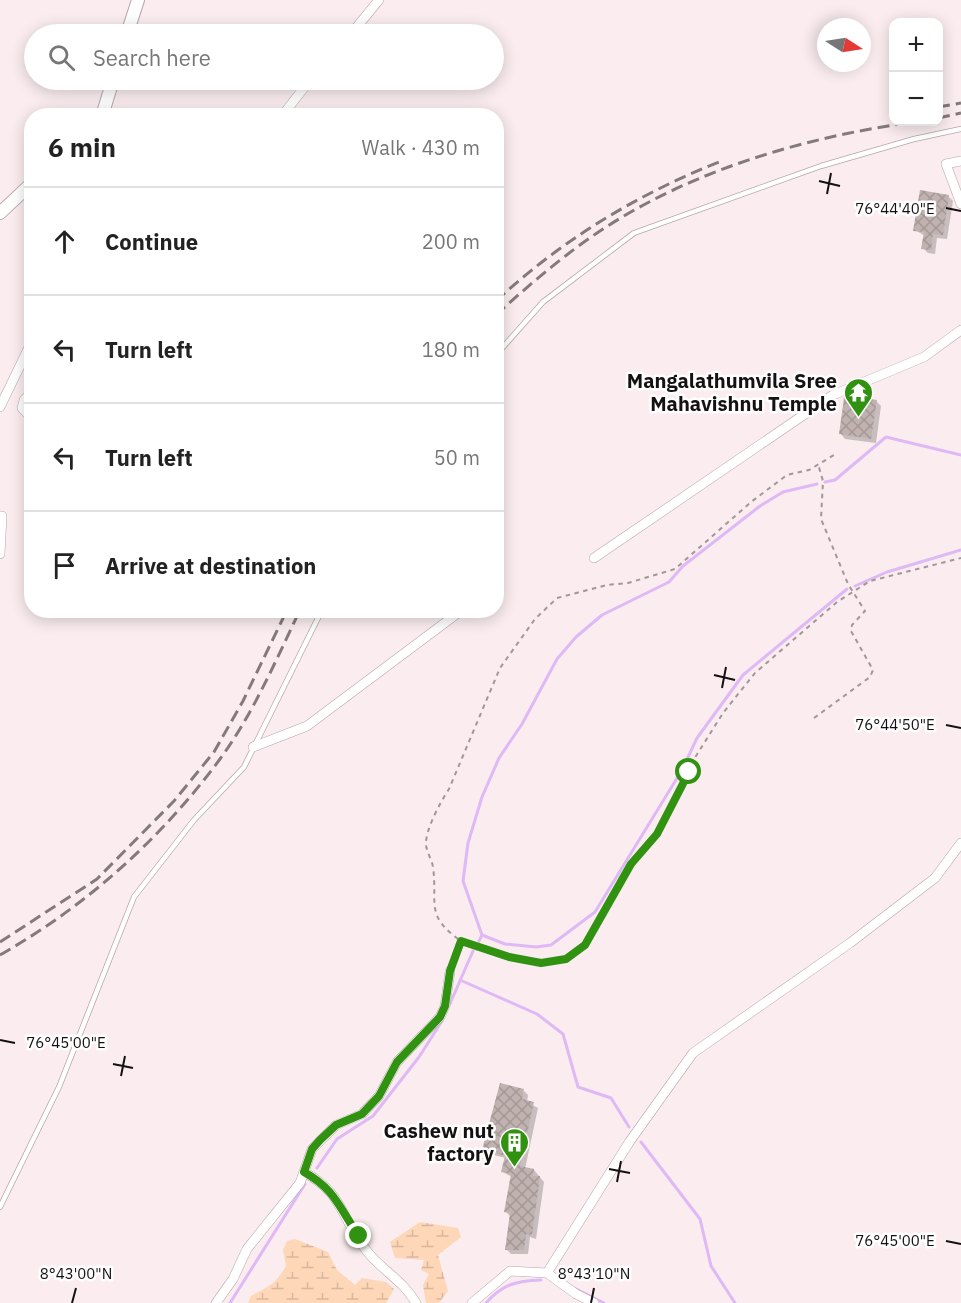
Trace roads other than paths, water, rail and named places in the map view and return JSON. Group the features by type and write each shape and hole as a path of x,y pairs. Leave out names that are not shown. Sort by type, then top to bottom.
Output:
{"main road":[{"path":"130,24 138,0"},
{"path":"104,108 110,90"},
{"path":"0,213 24,190"}],"street":[{"path":"359,24 379,0"},
{"path":"288,108 302,90"},
{"path":"961,161 946,164 961,204"},
{"path":"594,558 833,395 924,357 961,330"},
{"path":"0,407 24,358"},
{"path":"0,516 2,516 0,554"},
{"path":"253,747 307,726 451,618"},
{"path":"547,1273 630,1141 693,1053 850,943 935,878 961,843"},
{"path":"216,1303 233,1279 247,1249 300,1183 312,1149 336,1125 362,1114 379,1096 397,1062 440,1017 445,1006 450,971"},
{"path":"304,1172 327,1186 364,1248 403,1283 416,1303"},
{"path":"472,1303 510,1271 547,1273 576,1294 594,1303"}],"lane":[{"path":"504,346 543,302 633,233 821,166 914,139 961,129"},
{"path":"0,1207 59,1087 134,897 194,820 244,767 318,618"}],"waterway":[{"path":"825,482 835,480 886,437 961,455"},
{"path":"482,935 463,881 468,843 482,797 499,758 522,724 557,659 576,637 602,615 669,582 683,566 760,506 783,492 817,484"},
{"path":"855,586 887,572 961,550"},
{"path":"479,941 482,935 505,944 536,947 551,945 595,912 682,770 697,738 743,675 847,589"},
{"path":"449,1006 473,951"},
{"path":"460,980 537,1014 563,1034 578,1087 611,1098 629,1127"},
{"path":"317,1168 337,1139 373,1116 419,1057 442,1021"},
{"path":"641,1142 700,1219 711,1266 735,1303"},
{"path":"230,1303 305,1184"},
{"path":"486,1303 510,1285 541,1280"},
{"path":"574,1288 604,1303"}],"railway":[{"path":"943,106 961,103"},
{"path":"943,117 961,113"},
{"path":"504,308 548,270 603,229 675,189 713,173 792,147 889,126"},
{"path":"504,294 547,258 601,221 658,189 719,162"},
{"path":"0,942 97,879 174,801 214,752 243,701 283,618"},
{"path":"0,955 32,936 92,893 120,869 173,816 232,742 263,686 296,618"}],"place":[{"name":"Mangalathumvila Sree Mahavishnu Temple","path":"858,418"},
{"name":"Cashew nut factory","path":"515,1168"}]}
